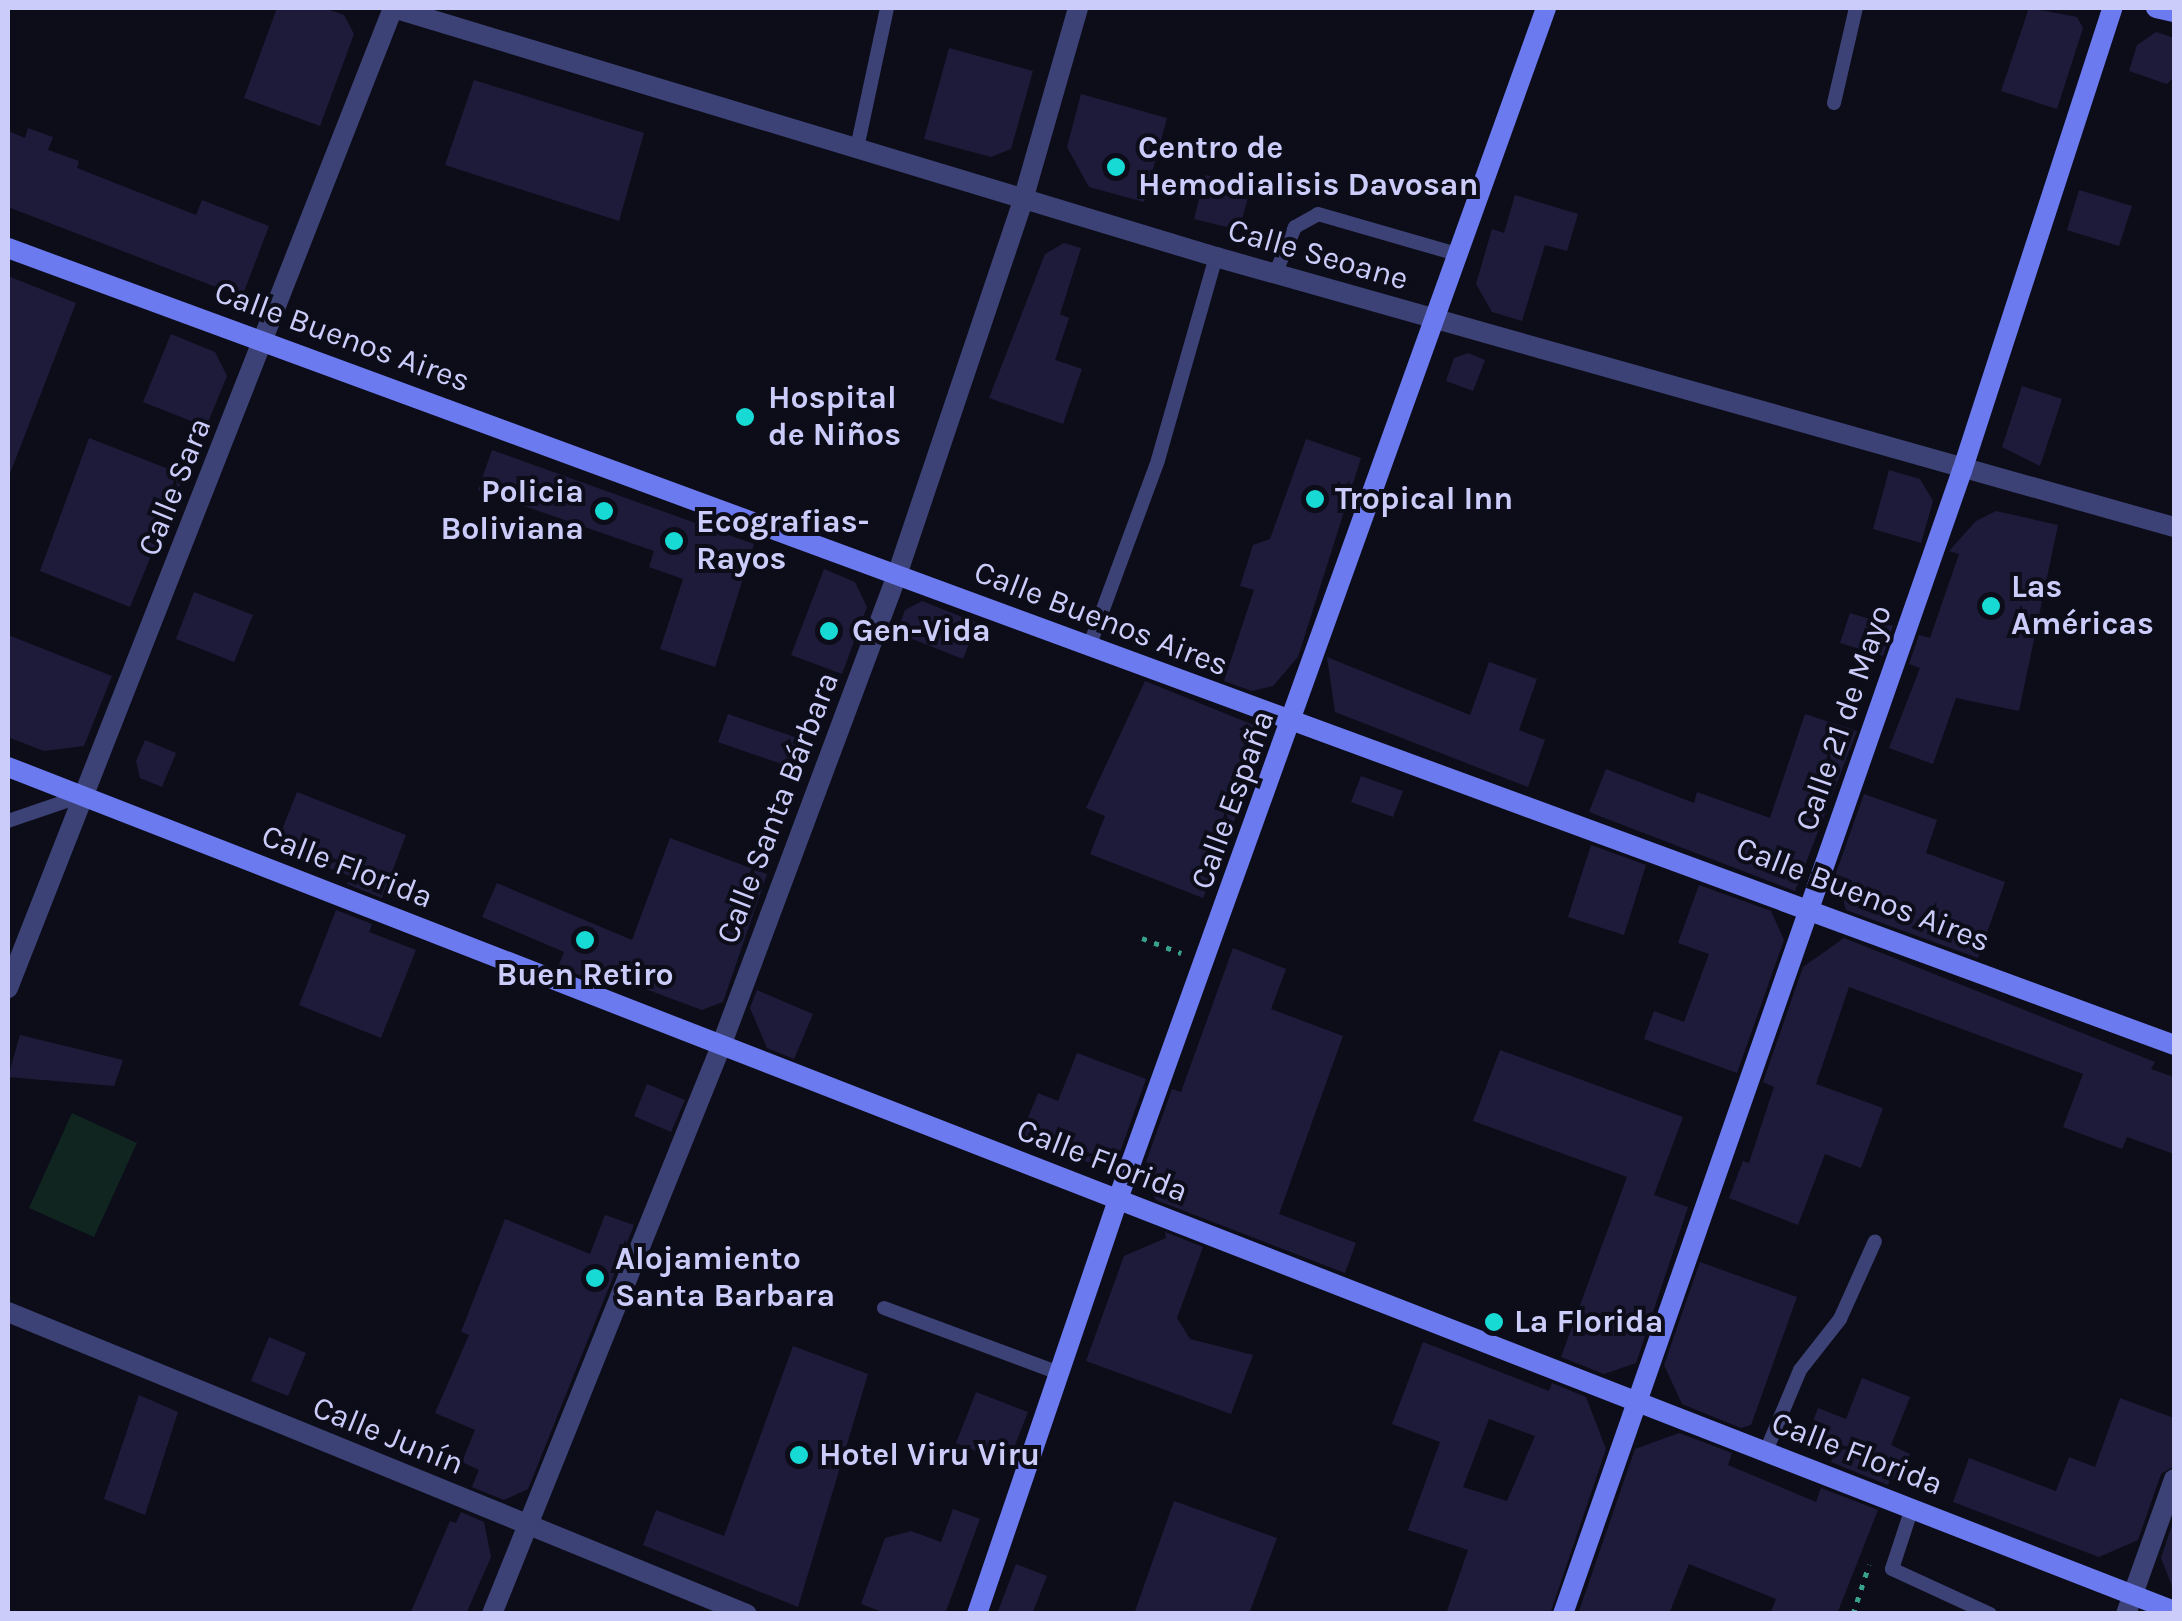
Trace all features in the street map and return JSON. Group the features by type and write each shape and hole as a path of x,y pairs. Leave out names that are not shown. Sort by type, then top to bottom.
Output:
{"street":[{"name":"Calle Seoane","path":"393,8 1216,258 2174,527"},
{"name":"Calle Sara","path":"8,988 267,341 393,8"},
{"name":"Calle Santa Bárbara","path":"492,1614 531,1527 721,1046 897,575 1023,200 1078,8"},
{"name":"Calle España","path":"977,1614 1118,1199 1206,963 1546,8"},
{"name":"Calle 21 de Mayo","path":"1564,1614 1642,1403 1962,470 2112,8"},
{"path":"2156,8 2174,12"},
{"name":"Calle Buenos Aires","path":"8,248 1292,723 1658,845 2174,1045"},
{"name":"Calle Florida","path":"8,767 1912,1508 2129,1604 2174,1611"},
{"name":"Calle Junín","path":"8,1312 747,1614"},
{"path":"2129,1604 2174,1479"}],"lane":[{"path":"858,148 887,8"},
{"path":"1834,103 1856,8"},
{"path":"1276,274 1295,227 1318,214 1460,254"},
{"path":"1089,647 1158,460 1216,258"},
{"path":"8,821 82,796"},
{"path":"1766,1452 1800,1370 1840,1320 1875,1241"},
{"path":"884,1308 1059,1373"},
{"path":"1912,1508 1892,1569 1990,1614"}],"path":[{"path":"1142,938 1206,963"}],"green space":[{"path":"72,1113 137,1143 94,1237 29,1208"}],"building":[{"path":"277,8 324,8 344,15 354,34 320,126 244,98"},
{"path":"2029,8 2077,17 2083,28 2057,109 2001,91"},
{"path":"2156,32 2174,38 2174,77 2167,84 2129,71 2137,45"},
{"path":"949,48 1033,71 1011,149 991,157 924,139"},
{"path":"474,80 644,133 619,221 445,165"},
{"name":"Centro de Hemodialisis Davosan","path":"1081,94 1167,118 1144,202 1089,187 1067,147"},
{"path":"28,128 53,137 48,150 79,161 77,168 196,215 202,200 269,226 242,297 8,207 8,131 25,138"},
{"path":"1205,175 1251,187 1239,230 1194,219"},
{"path":"2079,190 2132,206 2119,246 2067,230"},
{"path":"1515,195 1578,214 1567,251 1545,245 1522,321 1492,312 1476,284 1492,229 1504,233"},
{"path":"1064,243 1081,248 1060,314 1069,318 1055,360 1082,369 1063,424 989,398 1045,254"},
{"path":"8,276 76,303 9,476 8,476"},
{"path":"171,334 215,352 227,376 206,427 143,402"},
{"path":"1468,353 1485,360 1473,391 1446,381 1454,358"},
{"path":"2022,386 2062,399 2040,466 2002,447"},
{"path":"89,438 184,475 130,607 40,571"},
{"path":"1306,439 1361,458 1298,657 1273,686 1252,691 1224,681 1254,590 1240,586 1253,545 1270,539"},
{"path":"492,450 754,544 715,667 660,649 683,579 649,567 654,551 478,490"},
{"path":"1889,470 1920,479 1933,501 1921,543 1873,529"},
{"name":"Las Américas","path":"1996,511 2058,525 2019,711 1956,698 1933,764 1889,748 1920,668 1909,664 1919,635 1930,638 1959,554 1949,551 1976,521"},
{"name":"Gen-Vida","path":"824,569 855,582 867,607 842,674 791,655"},
{"path":"194,592 253,615 234,662 176,639"},
{"path":"922,601 977,623 963,659 897,633 905,610"},
{"path":"1850,613 1893,626 1883,656 1840,643"},
{"path":"8,635 112,676 84,746 44,751 8,737"},
{"path":"1327,657 1470,715 1489,662 1537,679 1519,730 1545,740 1528,787 1335,712"},
{"path":"1145,681 1256,726 1263,750 1203,898 1090,854 1105,816 1086,808"},
{"path":"728,714 812,743 802,771 718,742"},
{"path":"1805,714 1857,731 1795,891 1589,812 1606,769 1694,803 1697,792 1770,818"},
{"path":"145,740 176,753 162,787 140,778 136,761"},
{"path":"1361,776 1403,791 1393,817 1351,802"},
{"path":"297,792 406,835 382,898 347,884 350,876 275,847"},
{"path":"1864,794 1937,820 1926,853 2005,882 1978,958 1846,910 1836,873"},
{"path":"670,838 767,874 723,1002 702,1010 589,968 585,977 558,967 564,952 482,917 497,883 632,940"},
{"path":"1591,845 1646,865 1624,935 1568,917"},
{"path":"1699,885 1771,911 1784,940 1737,1073 1644,1039 1654,1011 1684,1022 1709,954 1678,943"},
{"path":"336,910 372,924 369,932 416,950 381,1038 299,1005"},
{"path":"1844,938 2155,1062 2151,1069 2174,1077 2174,1154 2127,1137 2122,1149 2063,1127 2083,1074 1849,987 1816,1084 1883,1108 1861,1168 1825,1154 1798,1225 1729,1198 1743,1161 1749,1163 1774,1087 1763,1082 1803,967"},
{"path":"1233,948 1286,969 1271,1009 1343,1036 1279,1214 1356,1243 1345,1273 1156,1200 1148,1187 1155,1165 1146,1162 1172,1089 1181,1092"},
{"path":"757,990 813,1014 794,1059 767,1048 750,1008"},
{"path":"20,1035 123,1060 114,1086 8,1077"},
{"path":"1500,1050 1683,1117 1654,1195 1688,1207 1636,1363 1604,1374 1561,1357 1627,1177 1473,1121"},
{"path":"1077,1053 1146,1079 1120,1152 1106,1162 1090,1163 1021,1135 1038,1093 1058,1101"},
{"path":"647,1084 685,1100 671,1132 634,1116"},
{"path":"605,1215 634,1225 528,1489 504,1500 472,1487 479,1470 462,1462 475,1430 435,1413 469,1335 461,1332 505,1219 590,1254"},
{"path":"1165,1232 1203,1247 1177,1318 1190,1339 1253,1355 1231,1414 1086,1361 1124,1256 1166,1238"},
{"path":"1700,1262 1797,1297 1751,1425 1741,1428 1682,1404 1664,1365"},
{"path":"269,1337 306,1353 288,1396 251,1381"},
{"path":"1423,1342 1549,1391 1552,1383 1586,1397 1606,1449 1550,1614 1446,1614 1468,1550 1408,1530 1440,1442 1392,1424","holes":["1489,1419 1535,1436 1507,1501 1463,1487"]},
{"name":"Hotel Viru Viru","path":"793,1346 868,1374 798,1607 643,1545 656,1510 724,1536"},
{"path":"1862,1378 1910,1397 1891,1445 1910,1454 1898,1481 1891,1478 1888,1485 1831,1462 1833,1456 1805,1442 1818,1408 1846,1419"},
{"path":"976,1392 1028,1412 1008,1463 956,1443"},
{"path":"139,1395 178,1412 145,1515 104,1499"},
{"path":"2120,1398 2174,1418 2174,1466 2161,1474 2138,1540 2099,1557 1953,1502 1969,1458 2056,1491 2069,1457 2095,1467"},
{"path":"1679,1433 1732,1453 1728,1465 1816,1502 1821,1488 1878,1510 1837,1614 1770,1614 1776,1599 1689,1564 1669,1614 1578,1614 1635,1449"},
{"path":"1174,1501 1277,1538 1249,1614 1134,1614"},
{"path":"953,1509 980,1519 945,1614 888,1614 861,1604 885,1538 911,1531 941,1542"},
{"path":"461,1512 484,1522 491,1557 466,1614 410,1614 450,1521 456,1523"},
{"path":"2174,1519 2174,1589 2173,1589 2161,1558"},
{"path":"1016,1564 1047,1576 1032,1614 997,1614"}],"place":[{"name":"Centro de Hemodialisis Davosan","path":"1116,167"},
{"name":"Hospital de Niños","path":"745,417"},
{"name":"Tropical Inn","path":"1315,499"},
{"name":"Policia Boliviana","path":"604,511"},
{"name":"Ecografias- Rayos","path":"674,541"},
{"name":"Las Américas","path":"1991,606"},
{"name":"Gen-Vida","path":"829,631"},
{"name":"Buen Retiro","path":"585,940"},
{"name":"Alojamiento Santa Barbara","path":"595,1278"},
{"name":"La Florida","path":"1494,1322"},
{"name":"Hotel Viru Viru","path":"799,1455"}]}
